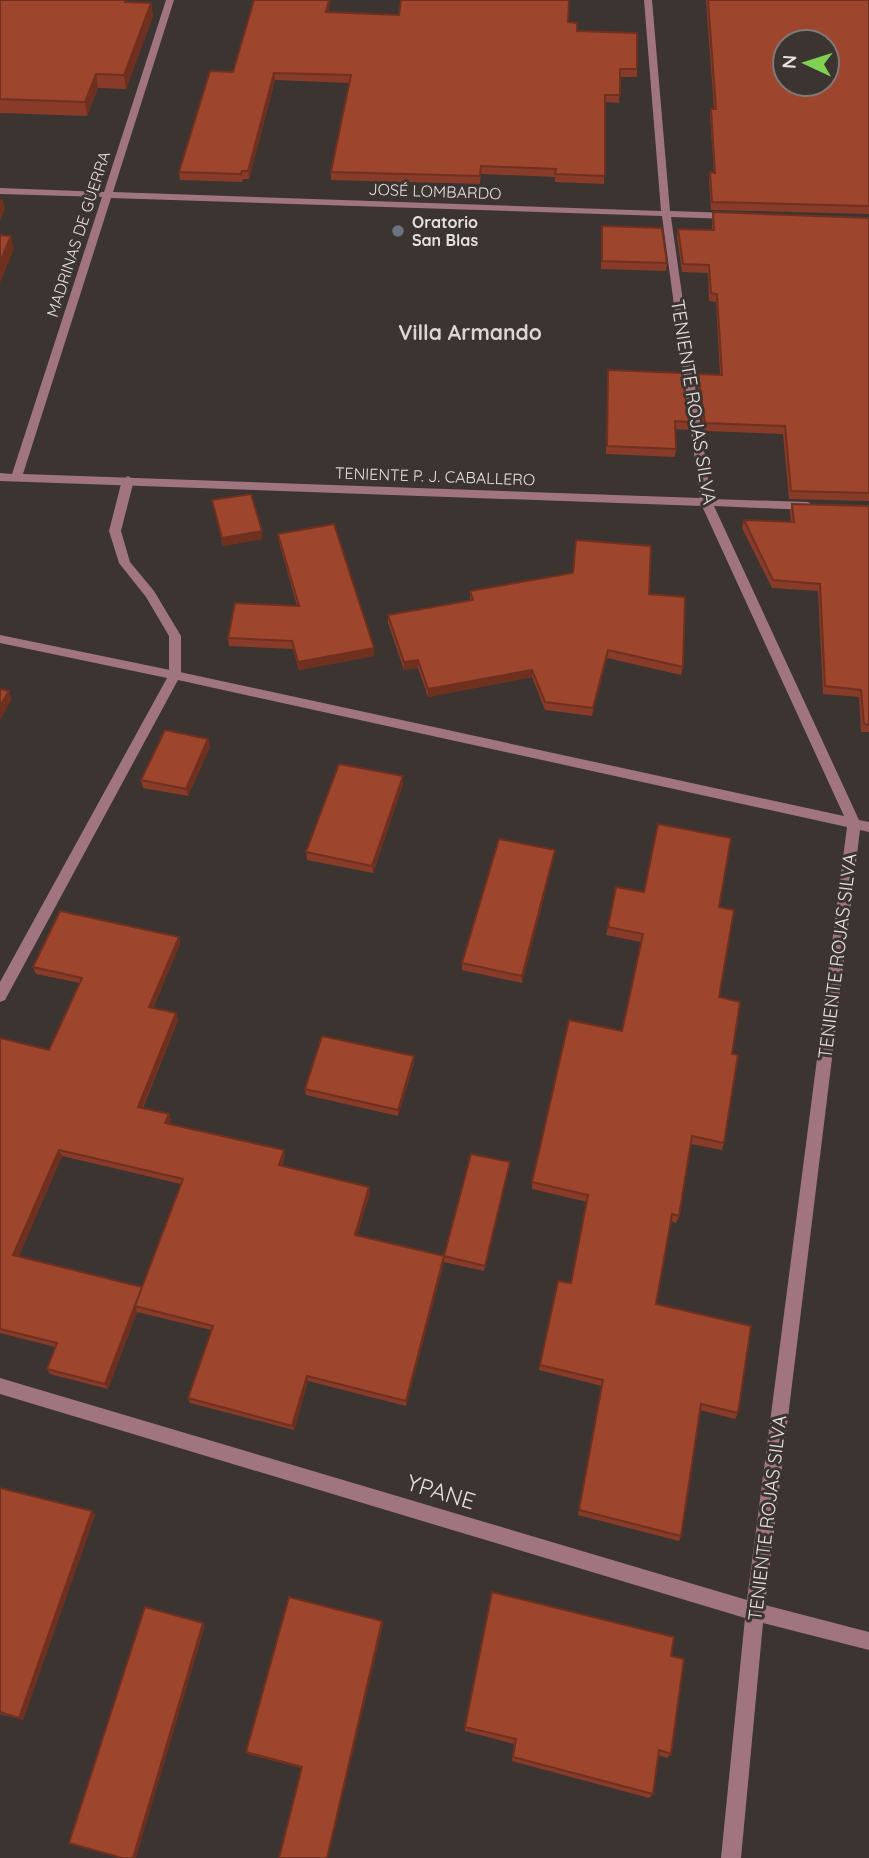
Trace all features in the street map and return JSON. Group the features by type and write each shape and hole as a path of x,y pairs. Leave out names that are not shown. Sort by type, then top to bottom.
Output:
{"street":[{"name":"MADRINAS DE GUERRA","path":"16,478 170,0"},
{"name":"TENIENTE ROJAS SILVA","path":"648,0 666,215 706,502 854,824 755,1612 731,1858"},
{"name":"JOSÉ LOMBARDO","path":"0,191 747,217"},
{"name":"TENIENTE P. J. CABALLERO","path":"0,477 814,506"},
{"path":"0,996 175,675 174,636 150,594 125,563 115,531 128,480"},
{"path":"0,639 869,827"},
{"name":"YPANE","path":"0,1386 755,1612 869,1641"}],"building":[{"path":"0,0 126,0 125,2 151,3 124,75 96,74 85,102 0,99"},
{"path":"254,0 329,0 326,12 399,15 401,0 569,0 568,22 577,23 577,31 637,33 637,69 620,69 620,95 605,95 605,176 555,174 556,169 481,166 480,176 331,172 351,75 274,73 248,171 242,171 241,174 179,172 210,71 233,72"},
{"path":"708,0 869,0 869,206 712,202 710,172 715,173 711,109 716,109"},
{"path":"713,212 869,218 869,493 791,491 785,426 705,423 698,374 722,375 717,294 711,293 709,265 683,264 678,229 714,230"},
{"path":"602,226 662,228 667,263 602,261"},
{"path":"0,235 11,236 0,262"},
{"path":"608,370 682,373 689,422 675,421 676,449 607,446"},
{"path":"251,494 262,531 222,538 212,500"},
{"path":"792,504 869,506 869,725 864,724 861,690 825,686 820,584 773,580 744,520 794,522"},
{"path":"334,524 374,648 298,662 292,641 228,638 235,603 299,606 278,534"},
{"path":"576,540 651,546 649,594 685,597 683,667 608,650 593,708 545,702 532,670 428,689 418,660 404,662 388,615 473,600 470,591 573,573"},
{"path":"0,689 9,691 0,706"},
{"path":"165,730 208,739 186,789 141,780"},
{"path":"339,764 403,776 372,866 306,852"},
{"path":"658,824 731,838 719,907 734,910 719,997 740,1002 732,1054 738,1055 724,1143 692,1136 679,1216 672,1214 656,1304 751,1326 738,1413 701,1404 681,1536 579,1510 603,1380 540,1365 558,1281 571,1283 588,1195 532,1182 569,1020 622,1031 643,934 608,927 616,887 644,892"},
{"path":"499,839 555,850 522,976 462,963"},
{"path":"60,911 179,937 149,1007 176,1013 138,1107 169,1114 165,1123 284,1150 279,1165 369,1187 355,1235 444,1256 406,1401 307,1376 292,1426 188,1398 213,1326 135,1306 142,1287 105,1384 47,1369 57,1343 0,1329 0,1038 49,1050 82,978 33,967","holes":["59,1150 183,1179 142,1287 13,1255"]},
{"path":"322,1036 414,1056 398,1110 305,1089"},
{"path":"471,1154 510,1162 485,1266 444,1256"},
{"path":"0,1488 92,1511 19,1718 0,1712"},
{"path":"492,1592 674,1637 671,1656 684,1659 671,1754 659,1750 653,1794 513,1757 516,1739 465,1727"},
{"path":"289,1597 382,1621 327,1858 279,1858 302,1767 246,1752"},
{"path":"145,1607 203,1623 133,1858 122,1858 69,1843"}],"place":[{"name":"Oratorio San Blas","path":"398,231"}],"district":[{"name":"Villa Armando","path":"470,333"}]}
